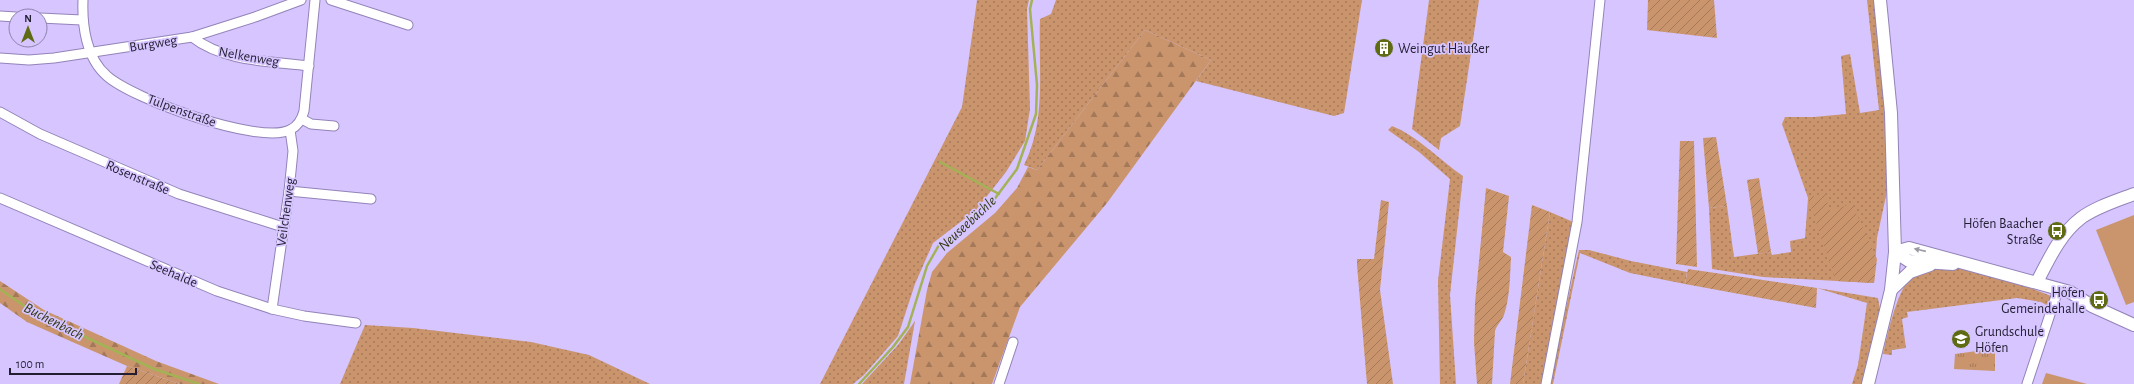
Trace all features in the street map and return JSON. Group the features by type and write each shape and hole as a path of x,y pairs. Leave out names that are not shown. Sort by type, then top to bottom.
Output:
{"street":[{"name":"Tulpenstraße","path":"83,0 82,20 86,39 97,64 106,76 172,110 227,126 279,132 290,130"},
{"name":"Burgweg","path":"0,58 29,60 192,37 255,17 301,0"},
{"path":"290,130 302,120 315,0"},
{"path":"331,0 408,25"},
{"path":"1546,384 1578,222 1600,0"},
{"path":"1868,384 1891,290 1895,252 1891,106 1880,0"},
{"path":"48,18 82,20"},
{"name":"Nelkenweg","path":"192,37 204,46 224,54 309,66"},
{"name":"Rosenstraße","path":"0,112 40,134 179,194 283,227"},
{"path":"302,120 310,124 334,126"},
{"name":"Veilchenweg","path":"272,309 289,191 293,151 290,130"},
{"path":"289,191 371,199"},
{"path":"2037,282 2060,240 2076,223 2106,205 2134,194"},
{"name":"Seehalde","path":"0,198 217,291 272,309 304,316 356,323"},
{"path":"1895,252 1909,248 2037,282 2058,290 2067,300 2092,306 2134,325"},
{"path":"1895,252 1909,261 1971,265"},
{"path":"1891,290 1910,272 1927,265 1944,264"},
{"path":"2028,384 2058,290"},
{"path":"999,384 1013,342"}],"green space":[{"path":"977,0 1029,0 1027,9 1030,109 1025,141 1006,172 976,210 933,243 915,284 898,336 864,375 853,384 820,384 962,107"},
{"path":"1056,0 1362,0 1344,113 1334,116 1196,81 1211,60 1145,30 1037,170 1024,165 1031,148 1039,112 1040,19 1051,14"},
{"path":"1429,0 1479,0 1460,126 1441,138 1439,150 1412,129"},
{"path":"1648,0 1714,0 1717,38 1647,30"},
{"path":"1867,0 1876,0 1886,108 1889,182 1877,238 1874,283 1763,277 1712,269 1709,208 1727,206 1734,257 1771,252 1772,255 1791,252 1790,241 1805,238 1808,198 1782,124 1785,117 1814,117 1846,114 1841,56 1850,54 1860,113 1879,110"},
{"path":"1145,30 1211,60 1107,203 1020,307 992,384 910,384 927,290 932,272 947,253 995,213 1017,188 1028,167 1037,170"},
{"path":"1392,126 1419,142 1463,176 1450,295 1456,384 1440,384 1438,281 1450,179 1419,152 1388,130"},
{"path":"1716,137 1727,206 1709,208 1703,138"},
{"path":"1680,141 1694,141 1697,267 1676,264"},
{"path":"1759,178 1771,252 1758,254 1747,180"},
{"path":"1486,188 1509,196 1503,252 1511,257 1506,308 1495,331 1492,384 1477,384 1474,342 1475,303"},
{"path":"1824,193 1830,210 1852,204 1877,259 1874,283 1836,281 1808,198"},
{"path":"1381,200 1389,202 1380,290 1393,384 1367,384 1357,259 1374,259"},
{"path":"1532,205 1550,212 1523,384 1510,384"},
{"path":"1550,212 1571,221 1575,227 1542,384 1523,384"},
{"path":"2134,215 2134,302 2126,305 2096,230"},
{"path":"1579,250 1589,250 1631,261 1687,272 1685,284 1630,273 1580,253 1553,384 1549,384"},
{"path":"1932,266 1978,272 2022,285 2051,296 2048,306 2041,302 2017,298 1907,312 1908,317 1902,319 1906,348 1892,350 1892,355 1883,354 1893,314 1905,285 1912,277"},
{"path":"1688,269 1817,288 1816,308 1685,284"},
{"path":"0,281 44,310 156,361 219,384 180,384 127,366 27,322 0,303"},
{"path":"1817,288 1878,298 1880,310 1864,384 1852,384 1858,365 1867,303"},
{"path":"915,321 904,384 862,384 898,345"},
{"path":"365,325 413,328 531,342 589,355 650,384 340,384"},
{"path":"1995,343 1995,371 1954,369 1955,354 1984,350 1984,345"},
{"path":"127,366 180,384 119,384"},
{"path":"2046,373 2087,384 2042,384"}],"waterway":[{"name":"Neuseebächle","path":"859,384 893,347 908,327 927,266 939,245 990,205 1017,169 1036,114 1037,85 1030,9 1032,0"},
{"path":"940,162 999,194"},
{"name":"Buchenbach","path":"0,289 34,313 154,369 199,384"}],"place":[{"name":"Weingut Häußer","path":"1384,48"},
{"name":"Höfen Baacher Straße","path":"2057,231"},
{"name":"Höfen Gemeindehalle","path":"2099,300"},
{"name":"Grundschule Höfen","path":"1961,339"}]}
